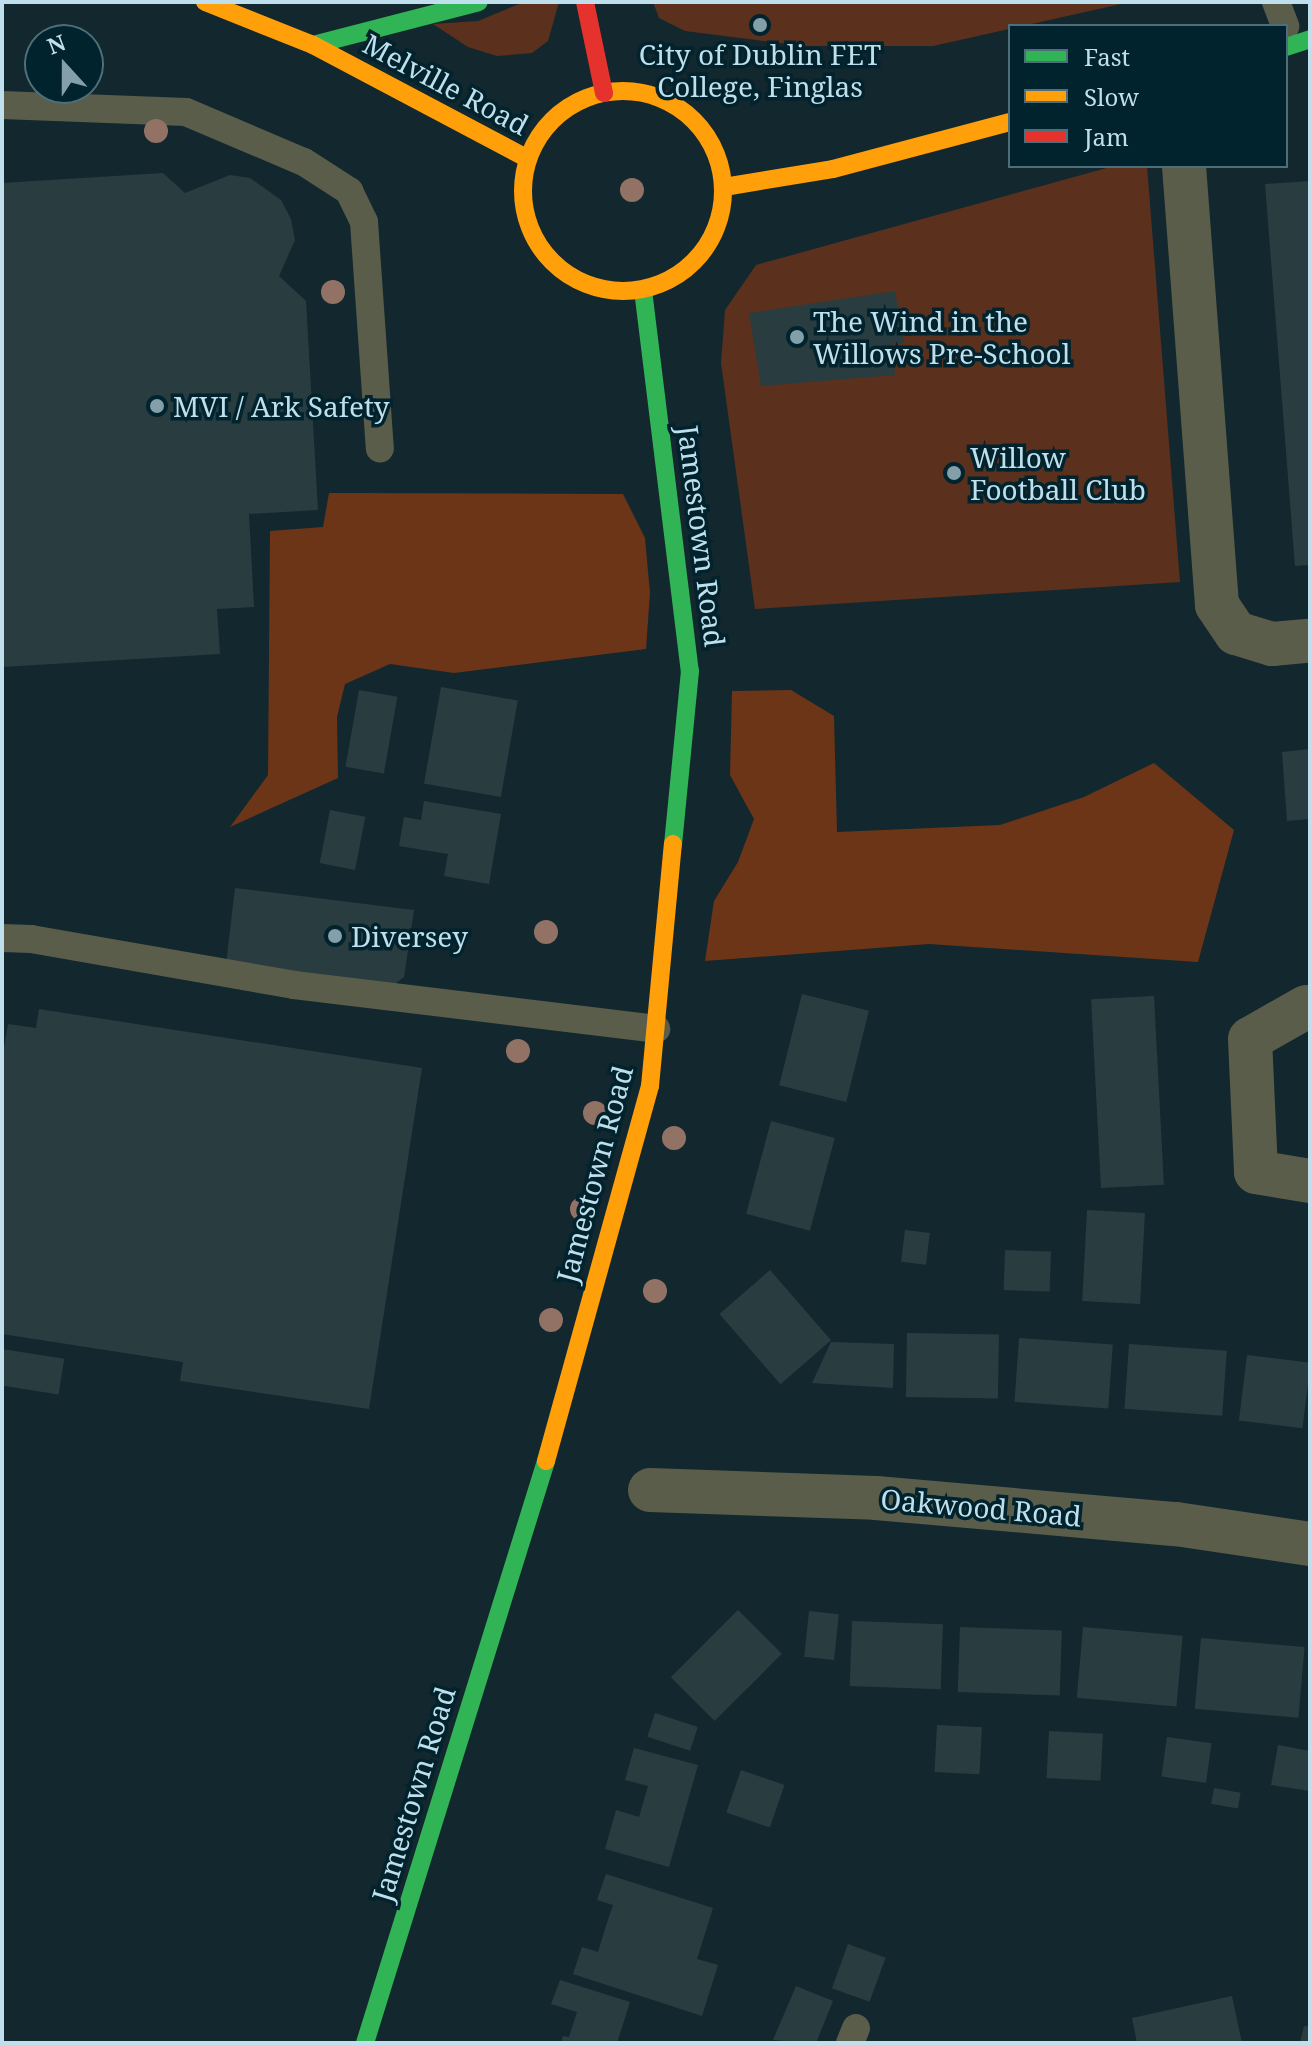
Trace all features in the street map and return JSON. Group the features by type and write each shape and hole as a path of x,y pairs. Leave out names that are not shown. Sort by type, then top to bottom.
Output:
{"street":[{"name":"Melville Road","path":"205,2 313,45 528,159"},
{"path":"313,45 479,2"},
{"path":"585,2 604,93"},
{"path":"604,93 649,94 689,115 716,151 724,187 719,222 702,254 675,277 643,290 608,290 583,284 554,265 526,220 523,200 528,159 556,117 604,93"},
{"path":"724,187 833,169 1008,123"},
{"path":"1184,168 1217,605 1236,633 1272,644 1310,641"},
{"name":"Jamestown Road","path":"365,2043 547,1457 650,1086 690,671 643,290"},
{"path":"1306,1007 1250,1039 1256,1172 1310,1181"},
{"name":"Oakwood Road","path":"650,1490 876,1498 1176,1524 1310,1544"}],"lane":[{"path":"1276,2 1286,24"},
{"path":"2,105 186,112 240,131 349,191 364,222 380,448"},
{"path":"2,938 294,985 656,1029"}],"shaded area":[{"path":"524,2 559,2 548,41 532,53 497,56 468,47 433,24 478,21"},
{"path":"653,2 1130,2 1032,24 1008,24 1008,29 933,46 804,46 685,31 659,18"},
{"name":"Willow Football Club","path":"1107,168 1147,168 1180,582 755,609 721,363 725,310 756,265"},
{"path":"329,493 623,494 645,538 650,593 646,649 454,673 390,664 345,684 337,717 338,778 230,827 268,775 270,531 323,527"},
{"path":"791,690 834,716 837,832 1000,825 1084,797 1154,763 1234,830 1198,962 929,944 705,961 714,901 738,862 754,819 730,775 732,691"}],"building":[{"name":"MVI / Ark Safety","path":"163,173 185,193 230,175 250,178 281,200 291,219 295,240 279,276 306,301 318,510 249,514 254,607 217,609 220,654 2,667 2,183"},
{"path":"1310,181 1310,565 1295,566 1265,184"},
{"path":"895,291 904,343 892,344 895,375 761,386 749,313"},
{"path":"441,687 518,701 501,797 424,784"},
{"path":"359,690 397,697 384,774 345,767"},
{"path":"1310,749 1310,819 1287,821 1282,752"},
{"path":"424,801 501,814 489,884 444,876 448,854 399,846 404,817 421,820"},
{"path":"330,810 365,817 355,870 320,863"},
{"path":"235,888 414,910 404,977 395,984 226,964"},
{"path":"802,994 869,1011 846,1102 779,1085"},
{"path":"1154,996 1164,1185 1101,1188 1091,999"},
{"path":"39,1009 422,1068 369,1409 180,1381 183,1362 2,1334 2,1060 8,1024 36,1028"},
{"path":"771,1121 835,1138 810,1231 746,1214"},
{"path":"1087,1210 1145,1213 1140,1304 1082,1301"},
{"path":"905,1230 930,1233 926,1265 901,1262"},
{"path":"1005,1250 1051,1252 1050,1292 1004,1290"},
{"path":"770,1270 831,1340 780,1384 719,1314"},
{"path":"907,1333 999,1335 998,1399 906,1397"},
{"path":"1019,1338 1113,1345 1108,1408 1015,1402"},
{"path":"831,1342 894,1344 893,1388 812,1383"},
{"path":"1129,1344 1227,1351 1222,1416 1124,1409"},
{"path":"2,1349 64,1359 59,1394 2,1385"},
{"path":"1247,1355 1310,1363 1302,1428 1239,1421"},
{"path":"738,1610 782,1654 715,1721 671,1677"},
{"path":"809,1611 839,1614 834,1660 804,1657"},
{"path":"852,1621 943,1624 941,1689 850,1686"},
{"path":"960,1627 1062,1631 1060,1696 958,1692"},
{"path":"1083,1627 1183,1636 1176,1706 1077,1698"},
{"path":"1201,1638 1305,1647 1298,1718 1195,1709"},
{"path":"655,1713 698,1727 690,1751 647,1737"},
{"path":"937,1725 982,1727 979,1774 935,1772"},
{"path":"1049,1731 1103,1734 1100,1781 1047,1778"},
{"path":"1167,1737 1212,1743 1206,1783 1161,1777"},
{"path":"1278,1745 1310,1751 1310,1791 1271,1785"},
{"path":"634,1748 698,1765 669,1867 605,1849 616,1810 639,1817 648,1786 625,1780"},
{"path":"741,1770 784,1785 770,1828 726,1813"},
{"path":"1214,1788 1241,1793 1238,1808 1211,1804"},
{"path":"606,1874 713,1908 697,1959 718,1965 702,2016 573,1974 582,1947 598,1952 613,1905 597,1900"},
{"path":"848,1944 886,1958 870,2002 832,1988"},
{"path":"560,1980 630,2002 617,2043 561,2043 563,2036 569,2037 577,2012 551,2004"},
{"path":"796,1986 833,2001 816,2043 773,2040"},
{"path":"1232,1996 1242,2043 1137,2043 1132,2018"},
{"path":"1304,2026 1310,2027 1310,2043 1300,2043"}],"traffic: fast":[{"path":"313,45 479,2"},
{"path":"1288,46 1310,39"},
{"path":"643,290 690,671 673,844"},
{"path":"365,2043 546,1461"}],"traffic: slow":[{"path":"205,2 313,45 528,159"},
{"path":"623,91 661,99 693,121 715,153 723,191 715,229 693,261 661,283 623,291 585,283 553,261 531,229 523,191 531,153 553,121 585,99 623,91"},
{"path":"724,187 833,169 1008,123"},
{"path":"546,1461 650,1086 673,844"}],"traffic: jam":[{"path":"585,2 604,93"}],"place":[{"name":"City of Dublin FET College, Finglas","path":"760,25"},
{"name":"The Wind in the Willows Pre-School","path":"797,337"},
{"name":"MVI / Ark Safety","path":"157,406"},
{"name":"Willow Football Club","path":"954,473"},
{"name":"Diversey","path":"335,936"}]}
